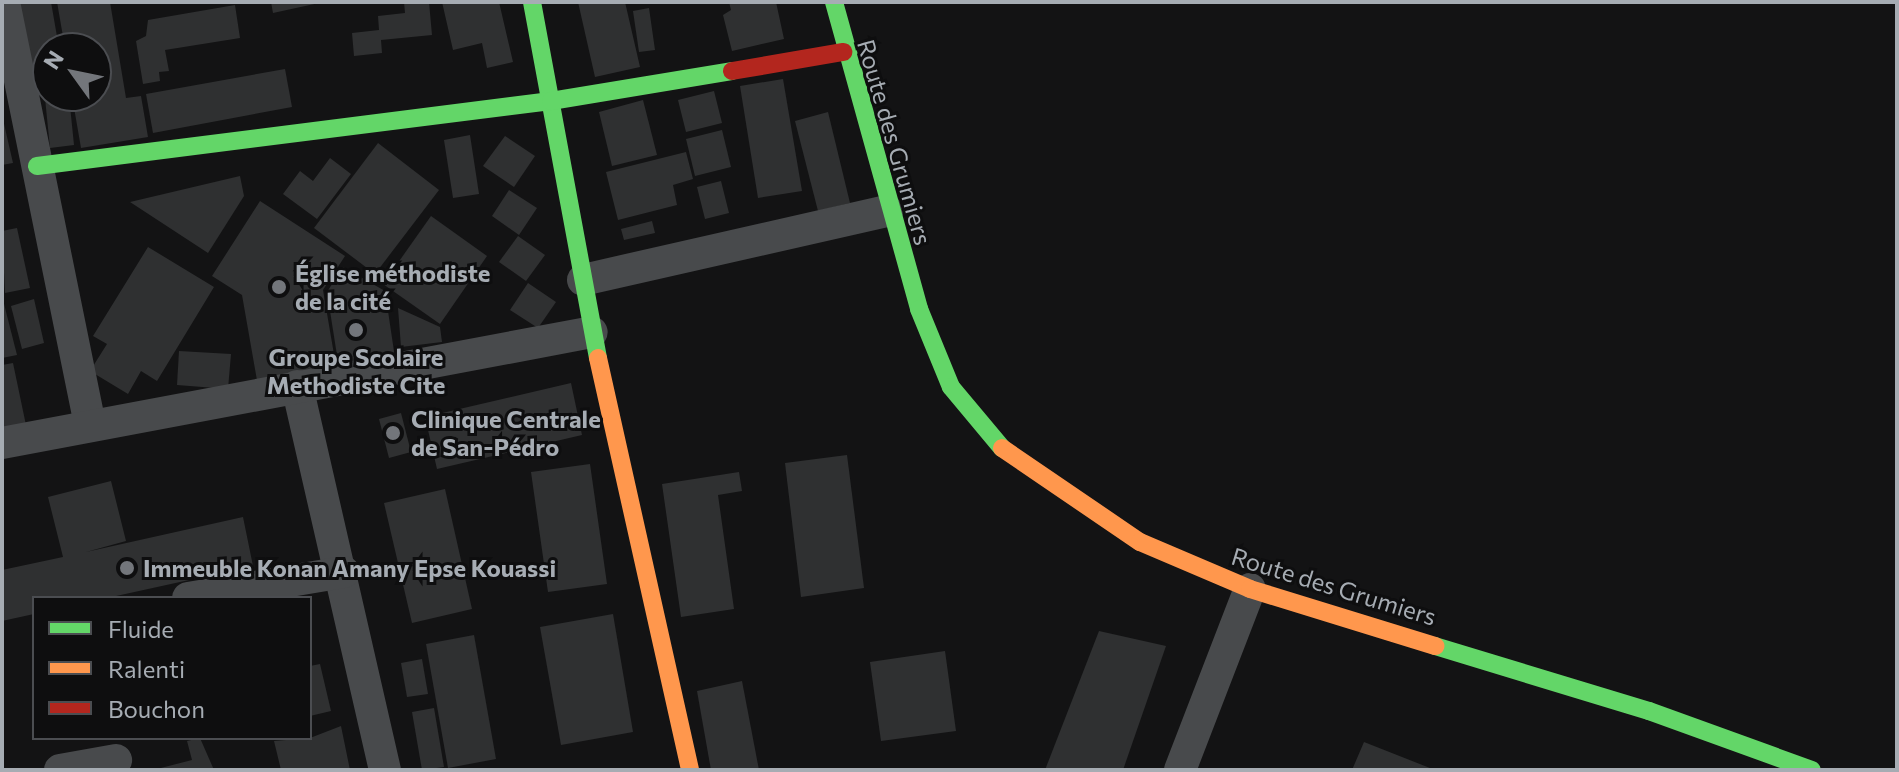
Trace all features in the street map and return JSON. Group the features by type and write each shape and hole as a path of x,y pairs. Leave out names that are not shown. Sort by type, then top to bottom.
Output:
{"street":[{"path":"4,2 90,423"},
{"path":"532,2 592,332 690,770"},
{"name":"Route des Grumiers","path":"834,2 843,52 887,211 951,387 1002,448 1140,542 1250,589 1649,711 1812,770"},
{"path":"37,166 551,101 843,52"},
{"path":"583,280 887,211"},
{"path":"2,443 90,423 592,332"},
{"path":"297,386 344,572 385,770"},
{"path":"200,596 344,572"},
{"path":"1180,770 1250,589"},
{"path":"60,770 116,756"}],"building":[{"path":"10,2 51,2 56,32 32,32 32,92 24,93"},
{"path":"57,2 110,2 126,98 141,96 148,137 81,148 75,112 112,112 112,32 62,32"},
{"path":"271,2 319,2 319,3 273,13"},
{"path":"404,2 429,2 432,35 381,40 382,53 354,56 352,33 379,30 378,16 405,13"},
{"path":"442,2 499,2 513,62 487,68 482,43 453,50"},
{"path":"578,2 625,2 640,67 595,77"},
{"path":"729,2 776,2 784,39 732,51 723,15 731,10"},
{"path":"235,5 240,38 165,50 169,71 159,72 160,81 143,84 136,41 146,36 148,20"},
{"path":"649,8 655,50 639,52 633,11"},
{"path":"285,69 292,107 153,133 146,94"},
{"path":"783,79 802,191 758,198 740,86"},
{"path":"714,91 722,123 686,132 678,100"},
{"path":"643,100 657,155 612,166 599,112"},
{"path":"46,112 71,112 74,145 50,148"},
{"path":"828,112 850,203 818,211 795,121"},
{"path":"2,115 13,163 2,165"},
{"path":"722,130 731,167 695,176 686,139"},
{"path":"470,135 479,194 453,198 444,140"},
{"path":"505,136 535,156 514,187 483,166"},
{"path":"378,143 439,190 375,274 314,228"},
{"path":"686,152 693,179 673,185 677,205 618,220 606,172"},
{"path":"330,158 351,174 317,219 283,194 300,171 313,181"},
{"path":"240,176 244,196 208,253 130,202"},
{"path":"721,181 729,213 705,219 697,187"},
{"path":"509,190 537,208 519,235 492,216"},
{"path":"260,201 345,256 323,290 337,372 258,386 242,295 212,276"},
{"path":"431,216 487,256 440,324 383,284"},
{"path":"652,221 655,233 624,240 621,229"},
{"path":"17,228 30,288 5,293 2,231"},
{"path":"518,236 545,255 526,281 499,262"},
{"path":"148,247 214,287 157,381 141,371 128,394 90,371 107,344 93,336"},
{"path":"343,267 385,291 395,358 339,368 327,292"},
{"path":"528,283 556,302 538,328 510,310"},
{"path":"2,296 17,355 2,358"},
{"path":"34,299 44,343 22,349 11,306"},
{"path":"398,308 440,327 442,342 401,347"},
{"path":"179,351 231,354 228,389 177,385"},
{"path":"13,363 27,430 2,435 2,365"},
{"path":"571,383 582,435 437,469 425,417"},
{"path":"401,413 411,452 389,458 379,419"},
{"path":"847,455 864,588 801,597 785,463"},
{"path":"590,464 607,584 548,592 531,472"},
{"path":"739,472 742,491 718,495 734,609 681,617 662,484"},
{"name":"Immeuble Konan Amany Epse Kouassi","path":"111,481 126,541 86,552 243,517 253,566 116,596 32,596 32,614 2,621 2,570 63,557 48,497"},
{"path":"445,489 472,609 412,623 384,503"},
{"path":"613,614 633,732 561,745 540,627"},
{"path":"1099,631 1166,646 1123,770 1045,770"},
{"path":"474,635 496,759 448,768 426,644"},
{"path":"945,651 956,731 881,741 870,662"},
{"path":"422,659 428,694 407,697 401,663"},
{"path":"320,664 331,711 312,716 312,666"},
{"path":"742,681 759,770 711,770 697,691"},
{"path":"434,708 444,767 422,770 412,712"},
{"path":"341,726 350,770 281,770 274,741 312,740 312,737"},
{"path":"201,740 214,770 153,770 192,760 187,741"},
{"path":"1364,742 1435,770 1352,770"}],"traffic: fast":[{"path":"532,2 598,358"},
{"path":"834,2 919,309 951,387 1002,448"},
{"path":"37,166 551,101 732,71"},
{"path":"1435,646 1649,711 1812,770"}],"traffic: slow":[{"path":"598,358 690,770"},
{"path":"1002,448 1140,542 1250,589 1435,646"}],"traffic: jam":[{"path":"732,71 843,52"}],"place":[{"name":"Église méthodiste de la cité","path":"279,287"},
{"name":"Groupe Scolaire Methodiste Cite","path":"356,330"},
{"name":"Clinique Centrale de San-Pédro","path":"393,433"},
{"name":"Immeuble Konan Amany Epse Kouassi","path":"127,568"}]}
